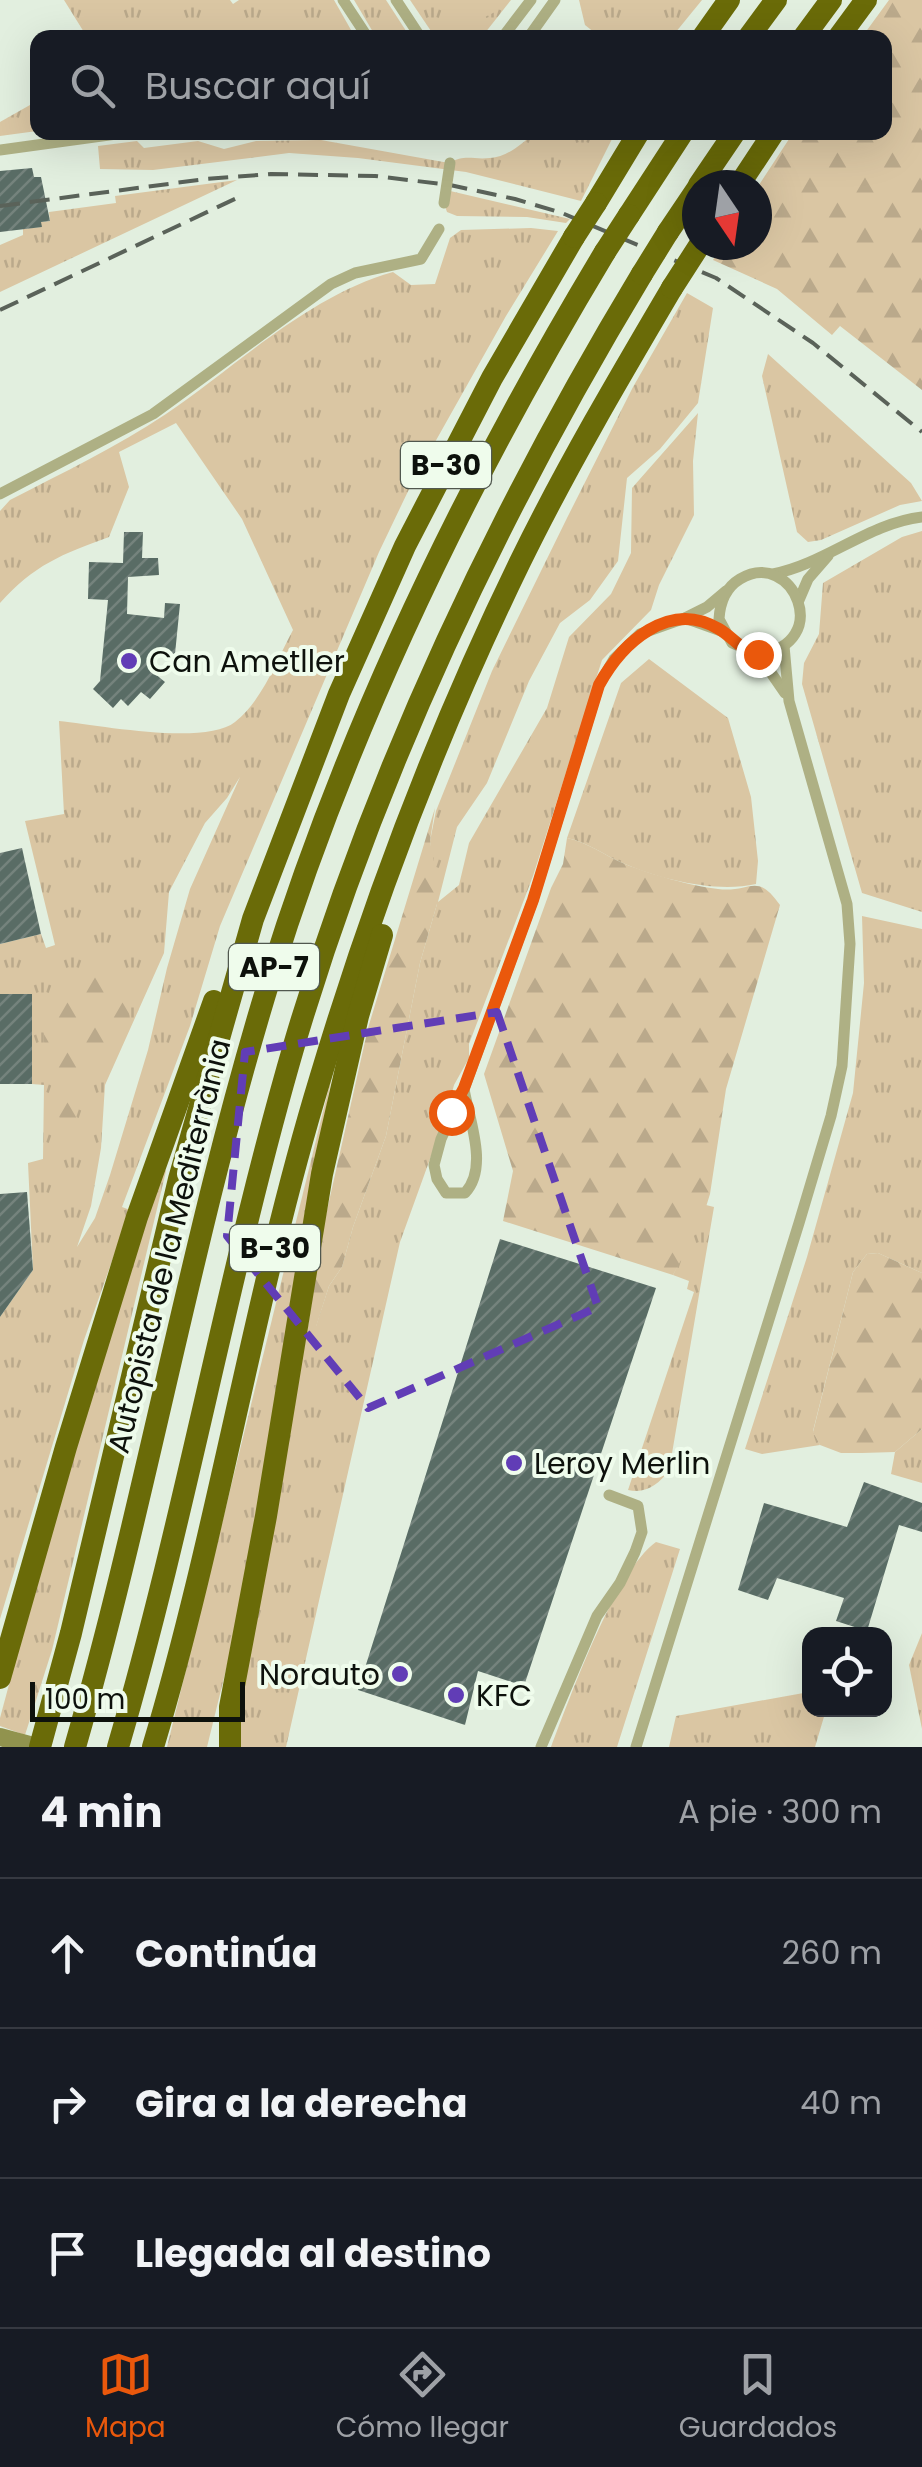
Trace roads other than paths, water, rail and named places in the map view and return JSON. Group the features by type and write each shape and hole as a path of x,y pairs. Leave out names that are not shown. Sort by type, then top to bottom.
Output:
{"highway":[{"path":"708,30 729,0"},
{"path":"754,30 776,0"},
{"path":"809,30 831,0"},
{"path":"844,30 866,0"},
{"name":"B-30","path":"38,1747 179,1180 253,919 336,702 405,546 492,378 635,140"},
{"name":"Autopista de la Mediterrània","path":"77,1740 112,1612 212,1184 260,1010 294,906 391,656 456,520 514,408 605,252 678,140"},
{"name":"AP-7","path":"709,170 730,140"},
{"path":"749,170 769,140"},
{"name":"AP-7","path":"119,1746 170,1552 271,1126 352,868 382,788 476,576 568,398 682,211"},
{"name":"B-30","path":"154,1747 186,1631 318,1082 380,896 432,759 495,616 546,512 690,260"},
{"path":"230,1747 230,1707 322,1174 358,1016 432,759"},
{"path":"0,1678 137,1217 239,935 296,804"}],"main road":[{"path":"0,1737 38,1747"}],"street":[{"path":"344,0 362,30"},
{"path":"396,0 416,30"},
{"path":"508,30 531,0"},
{"path":"533,30 554,0"},
{"path":"0,150 73,140"},
{"path":"444,204 450,163"},
{"path":"0,494 153,414 331,284 355,273 421,259 440,229"},
{"path":"464,1088 477,1161 475,1183 464,1193 446,1193 434,1164 533,900 599,685 614,659 640,634 684,618 747,575 772,574 831,553 892,524 922,517"},
{"path":"758,654 784,646 800,625 799,600 808,579 831,553"},
{"path":"772,574 783,580 799,600"},
{"path":"726,592 720,618 724,632 732,643 758,654 790,701"},
{"path":"684,618 705,622 724,632"},
{"path":"636,1747 831,1116 846,1035 850,944 847,904 790,701 784,646"},
{"path":"541,1747 597,1616 620,1583 642,1532 638,1506 608,1496"}],"railway":[{"path":"0,206 271,174 375,176 450,185 515,199 562,213 716,278 813,343 922,432"},
{"path":"0,310 241,196"}],"place":[{"name":"Can Ametller","path":"129,661"},
{"name":"Leroy Merlin","path":"514,1463"},
{"name":"Norauto","path":"400,1674"},
{"name":"KFC","path":"456,1695"}]}
